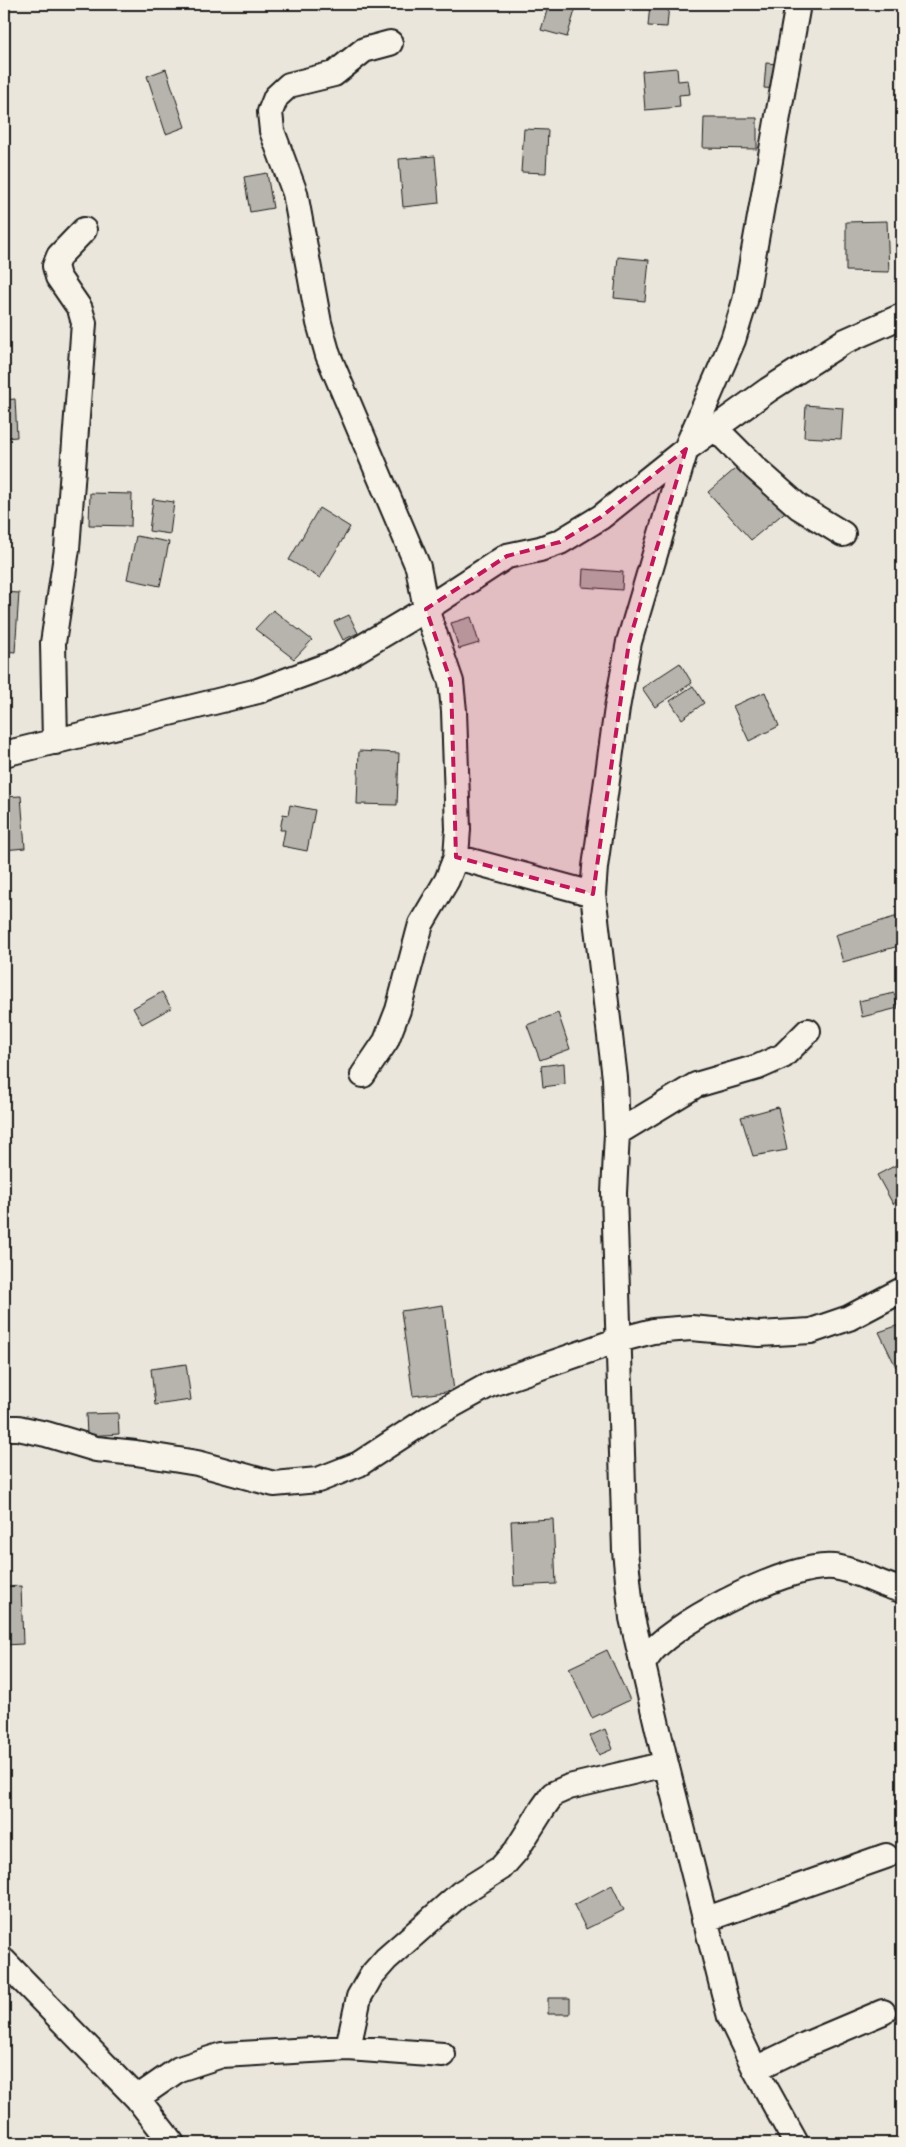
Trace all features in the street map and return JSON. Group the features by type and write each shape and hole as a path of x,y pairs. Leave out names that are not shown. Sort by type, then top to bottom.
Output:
{"street":[{"path":"796,2143 755,2069 730,2017 704,1920 632,1618 625,1551 614,1193 617,1133 615,1078 593,894 617,708 629,642 686,449 733,340 745,301 798,4"},
{"path":"363,1075 386,1040 398,1010 421,924 447,880 456,857 458,829 451,682 426,608 418,567 328,355 295,193 272,131 270,112 276,97 289,86 334,74 364,50 390,43"},
{"path":"55,742 53,643 67,549 84,323 80,309 58,277 55,266 59,256 84,230"},
{"path":"4,754 258,691 336,662 426,608 507,556 540,549 560,542 602,516 686,449 768,390 844,342 902,316"},
{"path":"715,428 754,468 799,507 843,534"},
{"path":"456,857 593,894"},
{"path":"617,1133 696,1085 758,1067 782,1056 808,1031"},
{"path":"4,1428 18,1428 46,1434 96,1449 136,1453 197,1463 274,1484 318,1480 359,1464 431,1417 489,1385 619,1340 653,1331 691,1328 759,1334 811,1330 849,1318 902,1290"},
{"path":"642,1665 654,1649 700,1616 770,1581 808,1568 833,1567 859,1573 892,1588 902,1590"},
{"path":"348,2048 359,1997 370,1976 386,1959 461,1893 501,1868 516,1851 553,1794 569,1787 666,1764"},
{"path":"704,1920 886,1856"},
{"path":"4,1961 137,2098 172,2143"},
{"path":"755,2069 805,2044 884,2012"},
{"path":"137,2098 179,2069 222,2055 348,2048 442,2055"}],"highlighted area":[{"path":"686,449 629,642 593,894 456,857 451,682 426,609 507,556 560,542 601,517"}],"building":[{"path":"549,4 577,4 567,37 541,30"},
{"path":"650,4 669,4 667,27 648,26"},
{"path":"766,63 778,64 776,89 764,88"},
{"path":"677,68 678,81 688,80 690,94 679,95 680,107 645,110 642,71"},
{"path":"166,69 185,127 166,134 147,76"},
{"path":"704,118 757,118 757,149 703,148"},
{"path":"524,129 548,130 546,173 521,172"},
{"path":"435,156 439,203 403,207 399,159"},
{"path":"267,173 273,208 250,212 244,177"},
{"path":"887,221 889,272 846,271 846,222"},
{"path":"618,257 649,260 645,301 614,298"},
{"path":"15,399 17,437 4,438 4,400"},
{"path":"806,405 843,408 841,439 804,437"},
{"path":"741,464 785,512 751,540 708,492"},
{"path":"90,493 132,494 131,526 89,525"},
{"path":"153,499 174,502 170,534 149,531"},
{"path":"319,508 350,527 320,578 289,560"},
{"path":"136,536 169,542 160,586 127,579"},
{"path":"583,569 623,572 622,590 582,587"},
{"path":"4,592 19,593 15,652 4,651"},
{"path":"273,610 312,640 294,659 255,629"},
{"path":"349,615 358,633 343,640 334,622"},
{"path":"471,617 479,643 459,649 451,623"},
{"path":"680,663 692,683 655,707 642,688"},
{"path":"693,686 704,703 682,719 670,701"},
{"path":"765,692 779,726 749,741 733,706"},
{"path":"359,751 399,753 397,805 357,804"},
{"path":"21,796 25,848 4,850 4,797"},
{"path":"290,805 315,810 307,851 282,846 285,830 280,830 283,814 288,815"},
{"path":"898,916 902,931 902,945 843,962 835,935"},
{"path":"162,992 171,1008 142,1024 133,1008"},
{"path":"894,993 898,1008 862,1017 859,1001"},
{"path":"558,1013 570,1049 540,1060 527,1025"},
{"path":"564,1063 565,1084 543,1087 541,1066"},
{"path":"778,1107 787,1150 753,1156 741,1117"},
{"path":"902,1162 902,1199 893,1204 877,1175"},
{"path":"443,1305 454,1391 413,1396 401,1311"},
{"path":"902,1324 902,1365 896,1367 879,1332"},
{"path":"186,1364 191,1400 155,1405 151,1369"},
{"path":"118,1413 119,1434 87,1436 86,1414"},
{"path":"553,1519 556,1584 514,1586 511,1521"},
{"path":"21,1586 23,1644 4,1645 4,1587"},
{"path":"607,1650 630,1700 592,1718 569,1668"},
{"path":"605,1729 613,1749 599,1755 590,1736"},
{"path":"612,1885 624,1910 586,1929 574,1905"},
{"path":"548,1998 570,1998 570,2014 548,2014"}]}
